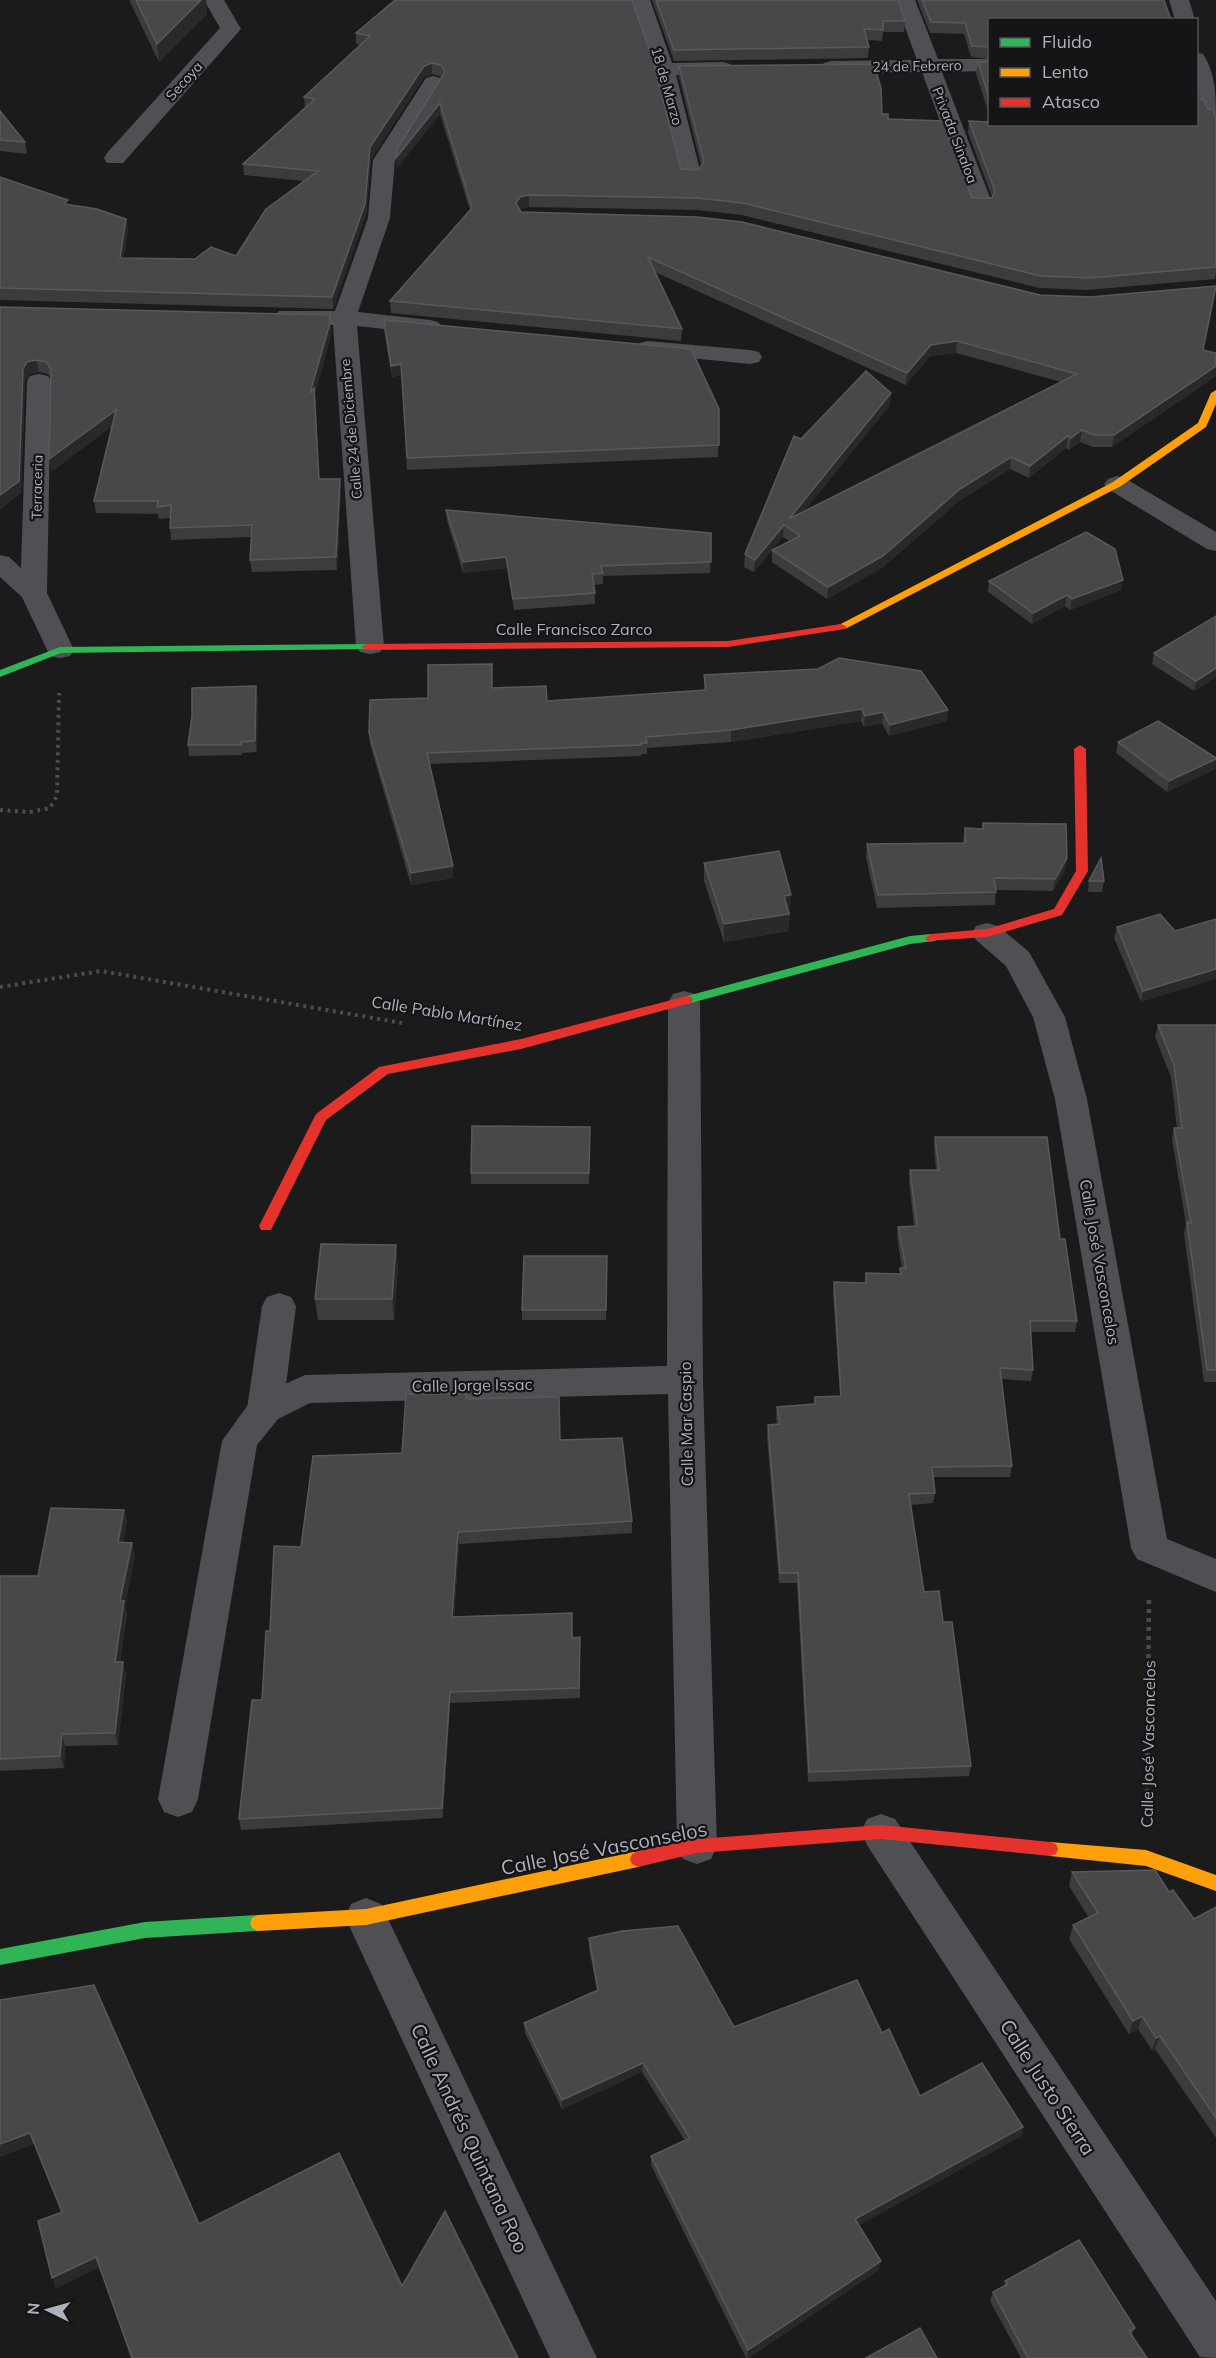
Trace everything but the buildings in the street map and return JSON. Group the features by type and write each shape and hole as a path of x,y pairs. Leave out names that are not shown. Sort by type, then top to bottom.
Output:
{"street":[{"name":"Secoya","path":"115,158 231,29 214,0"},
{"name":"18 de Marzo","path":"640,0 664,69 690,174"},
{"name":"Privada Sinaloa","path":"905,0 981,202"},
{"path":"1179,0 1184,18"},
{"path":"1202,62 1216,114"},
{"name":"24 de Febrero","path":"808,67 988,65"},
{"path":"664,69 748,68"},
{"name":"Calle 24 de Diciembre","path":"370,646 344,318 379,218 384,160 421,105 433,82"},
{"path":"263,315 344,318 448,329"},
{"path":"622,346 750,357"},
{"name":"Terraceria","path":"34,593 39,381"},
{"name":"Calle Francisco Zarco","path":"0,674 60,650 728,644 842,627 1116,484 1202,425 1216,393"},
{"path":"1116,484 1216,543"},
{"path":"0,562 34,593 60,650"},
{"path":"987,933 1058,912 1082,871 1080,749"},
{"name":"Calle Pablo Martínez","path":"266,1226 321,1117 384,1070 521,1044 910,940 987,933"},
{"name":"Calle José Vasconcelos","path":"987,933 1018,959 1049,1017 1069,1089 1150,1548"},
{"name":"Calle Mar Caspio","path":"684,1002 685,1380 697,1846"},
{"path":"265,1409 279,1306"},
{"name":"Calle Jorge Issac","path":"178,1799 240,1441 265,1409 305,1389 685,1380"},
{"path":"1150,1548 1216,1576"},
{"name":"Calle José Vasconselos","path":"0,1957 145,1930 366,1917 697,1846 880,1832 1146,1858 1216,1883"},
{"name":"Calle Justo Sierra","path":"880,1832 1216,2341"},
{"name":"Calle Andrés Quintana Roo","path":"366,1917 574,2358"}],"path":[{"path":"0,810 30,812 50,808 57,796 60,650"},
{"name":"Calle Pablo Martínez","path":"0,987 101,971 404,1024"},
{"name":"Calle José Vasconcelos","path":"1146,1858 1150,1548"}],"traffic: fast":[{"path":"0,674 60,650 367,647"},
{"path":"687,1000 910,940 931,938"},
{"path":"0,1957 145,1930 258,1923"}],"traffic: slow":[{"path":"841,627 1117,484 1202,425 1216,393"},
{"path":"1050,1849 1146,1858 1216,1883"},
{"path":"258,1923 366,1917 638,1859"}],"traffic: jam":[{"path":"367,647 728,644 841,627"},
{"path":"931,938 987,933 1058,912 1082,871 1080,749"},
{"path":"266,1226 321,1117 384,1070 521,1044 687,1000"},
{"path":"638,1859 697,1846 881,1832 1050,1849"}]}
